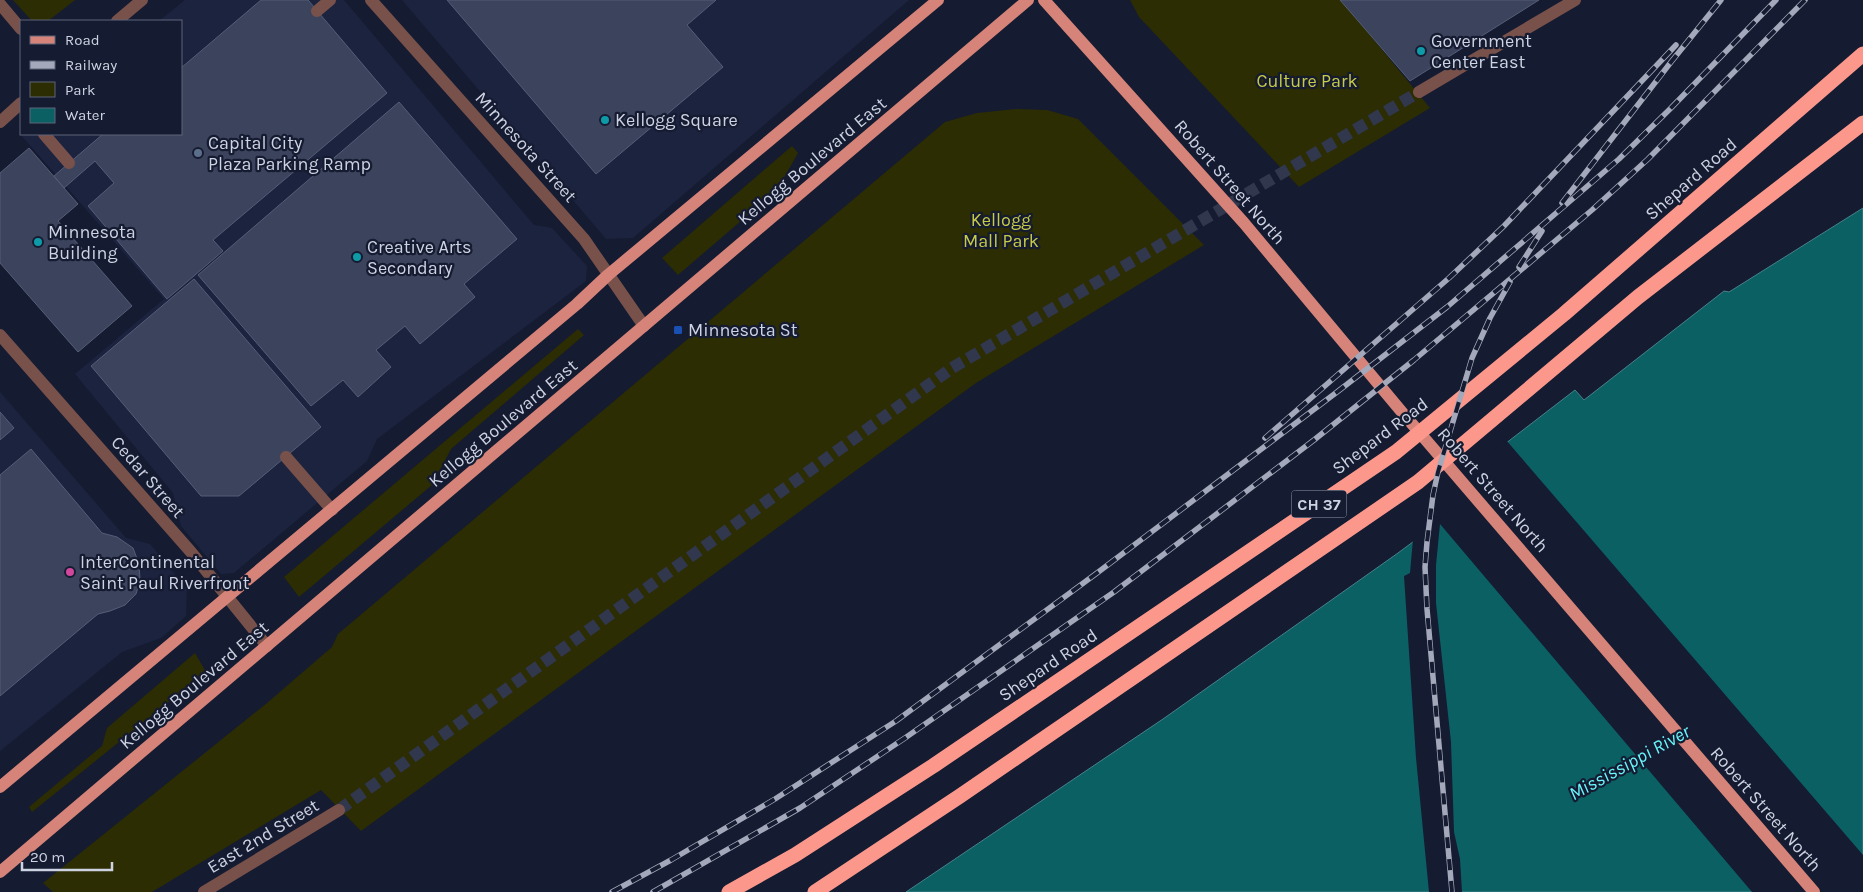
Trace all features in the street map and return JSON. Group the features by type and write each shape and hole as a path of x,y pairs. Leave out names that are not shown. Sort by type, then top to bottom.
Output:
{"highway":[{"name":"Shepard Road","path":"729,892 795,855 933,766 1396,452 1564,314 1863,54"},
{"name":"CH 37","path":"815,892 960,796 1418,482 1638,297 1863,123"}],"main road":[{"path":"0,787 938,0"},
{"name":"Kellogg Boulevard East","path":"0,872 1028,0"},
{"name":"Robert Street North","path":"1044,0 1244,223 1408,418 1814,892"},
{"path":"1850,66 1863,49"}],"street":[{"path":"118,20 142,0"},
{"path":"317,11 330,0"},
{"name":"Minnesota Street","path":"371,0 579,232 644,326"},
{"path":"1419,92 1576,0"},
{"path":"0,4 20,28"},
{"path":"0,122 20,106"},
{"path":"45,135 69,163"},
{"name":"Cedar Street","path":"0,335 191,552 267,646"},
{"path":"286,457 332,510"},
{"name":"East 2nd Street","path":"204,892 339,810"}],"shaded area":[{"path":"185,0 344,0 534,225 552,228 587,266 586,281 377,439 367,461 234,573 221,574 181,526 173,493 75,374 164,299 21,135 182,135 182,20 160,20"},
{"path":"402,0 909,0 633,238 606,239"},
{"path":"0,392 126,538 150,544 187,589 186,616 161,638 122,652 0,751"}],"green space":[{"path":"13,0 75,0 49,20 31,20"},
{"name":"Culture Park","path":"1130,0 1341,0 1430,108 1299,187 1139,17"},
{"name":"Kellogg Mall Park","path":"1016,109 1047,110 1078,119 1204,245 976,383 361,831 321,790 152,892 53,892 43,883 267,703 332,647 338,634 945,122 977,113"},
{"path":"792,146 798,153 777,190 678,275 662,258"},
{"path":"578,329 584,335 451,449 432,485 299,597 284,577"},
{"path":"195,653 206,672 32,812 29,807 102,746 107,728"}],"water":[{"name":"Mississippi River","path":"1863,208 1863,892 906,892 1163,719 1398,553 1503,475 1488,457 1575,390 1584,400 1724,291 1729,292"}],"pier":[{"path":"1506,440 1863,855 1863,892 1752,892 1440,524 1436,565 1436,603 1451,742 1454,832 1460,859 1462,892 1429,892 1416,758 1404,576 1410,573 1413,539 1500,475 1485,457"}],"building":[{"name":"Capital City Plaza Parking Ramp","path":"261,0 308,0 387,93 213,240 223,251 167,299 88,206 114,183 95,161 64,188 54,176 102,135 182,135 182,67"},
{"name":"Kellogg Square","path":"447,0 716,0 687,25 723,67 596,174"},
{"name":"Government Center East","path":"1340,0 1539,0 1410,81"},
{"name":"Creative Arts Secondary","path":"399,102 517,239 464,284 475,297 420,344 405,326 376,350 391,367 358,397 343,380 311,406 198,275"},
{"name":"Minnesota Building","path":"29,148 78,204 58,221 132,306 78,352 0,263 0,173"},
{"path":"194,279 321,427 239,496 201,496 91,366"},
{"path":"0,412 14,428 0,440"},
{"name":"InterContinental Saint Paul Riverfront","path":"31,449 102,533 117,537 133,548 139,564 140,580 136,594 125,605 98,614 0,696 0,475"}],"tunnel":[{"path":"339,810 952,368 1419,92"}],"railway":[{"path":"1562,203 1721,0"},
{"path":"612,892 775,799 896,721 1097,573 1337,392 1447,307 1619,159 1776,0"},
{"path":"653,892 800,808 905,738 1114,592 1314,440 1414,360 1592,210 1648,159 1805,0"},
{"path":"1265,438 1449,278 1504,226 1676,45"},
{"path":"1519,267 1542,231"},
{"path":"1452,892 1427,609 1425,567 1427,542 1438,472 1472,358 1490,318 1510,282"}],"place":[{"name":"Government Center East","path":"1421,51"},
{"name":"Kellogg Square","path":"605,120"},
{"name":"Capital City Plaza Parking Ramp","path":"198,153"},
{"name":"Minnesota Building","path":"38,242"},
{"name":"Creative Arts Secondary","path":"357,257"},
{"name":"Minnesota St","path":"678,330"},
{"name":"InterContinental Saint Paul Riverfront","path":"70,572"}]}
